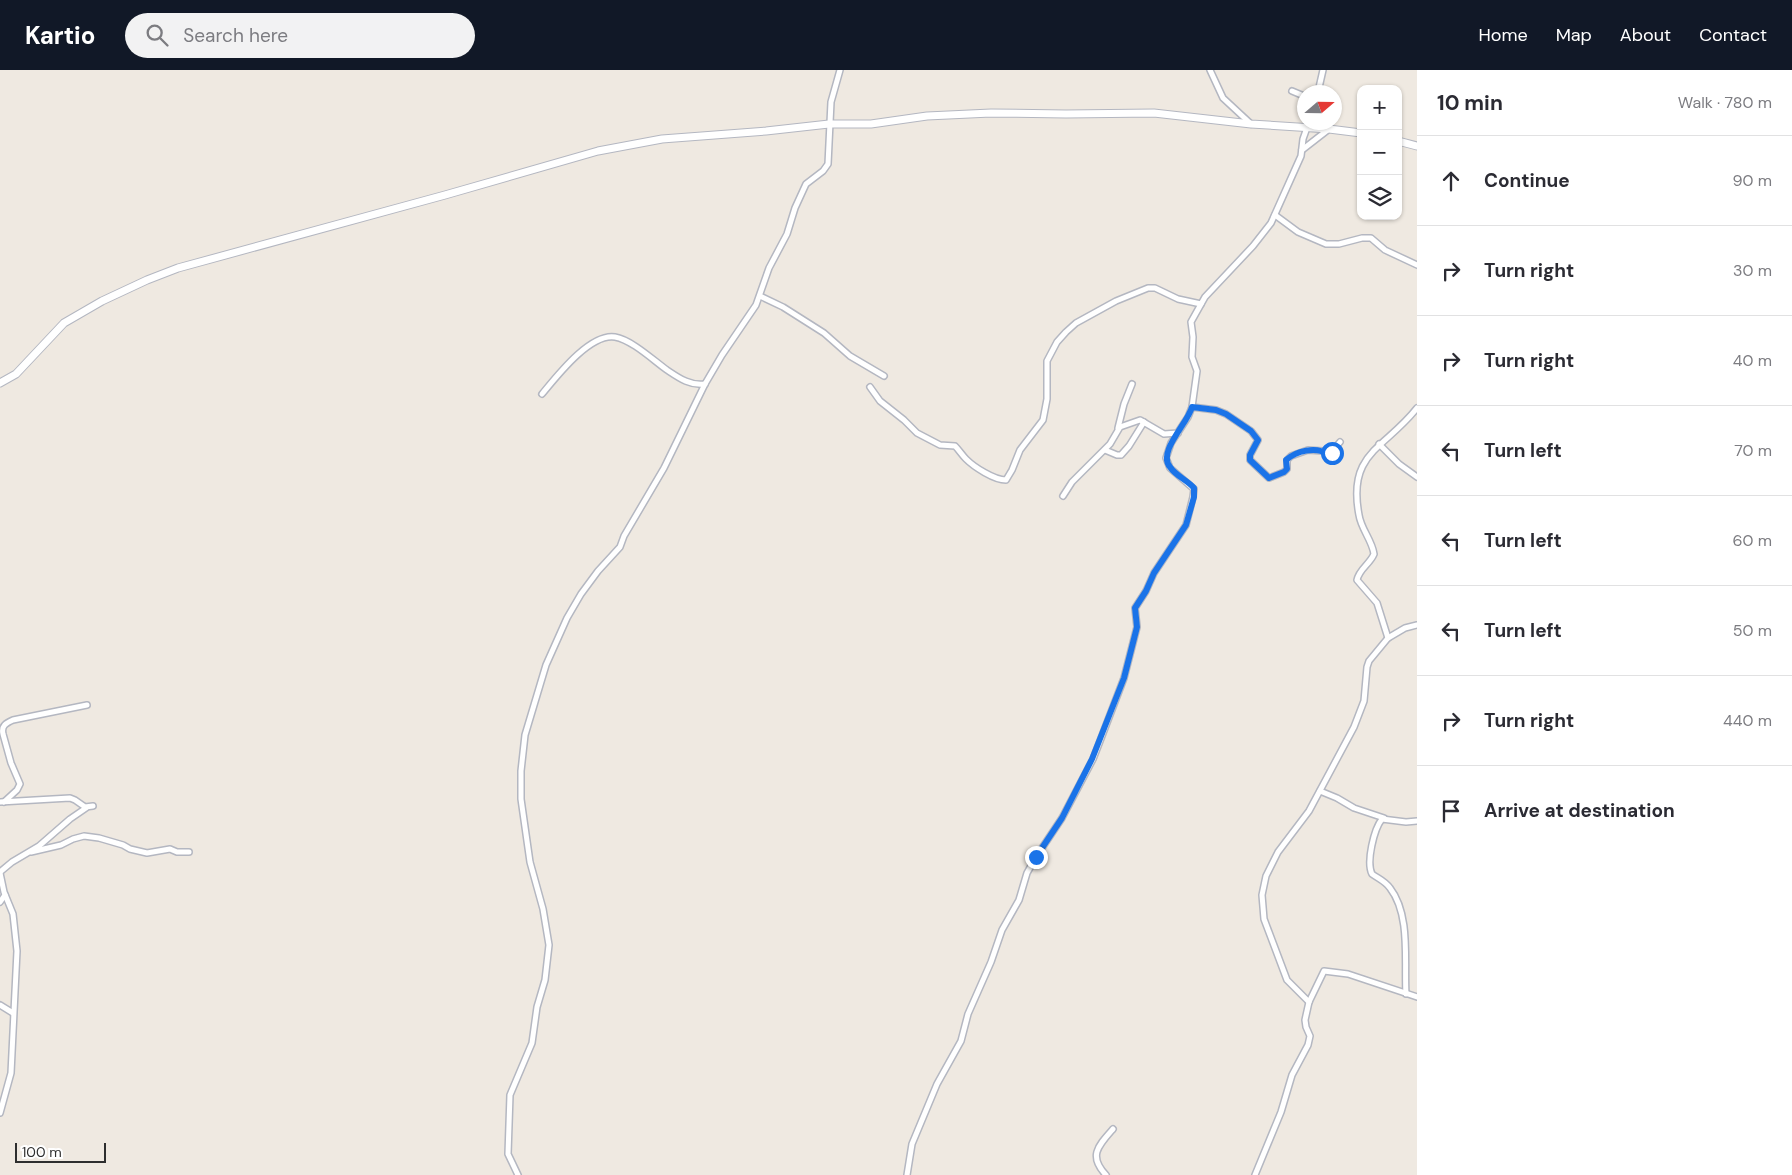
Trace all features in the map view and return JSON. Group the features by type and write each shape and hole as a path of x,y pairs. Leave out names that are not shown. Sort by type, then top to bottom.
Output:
{"main road":[{"path":"0,383 16,374 57,329 73,317 147,280 204,260 445,196 598,150 662,139 766,132 829,124 871,124 927,116 960,114 1132,113 1163,114 1251,124 1297,125"},
{"path":"1337,130 1357,132"},
{"path":"1402,142 1417,146"}],"street":[{"path":"518,1175 508,1154 510,1095 532,1044 537,1007 545,980 549,945 543,909 530,862 520,799 521,770 527,726 546,664 567,618 581,594 598,571 621,545 625,534 664,468 705,384 722,355 745,323 760,296 769,268 787,234 795,208 806,184 823,171 828,164 830,158 829,124 831,102 840,70"},
{"path":"1210,70 1223,98 1251,124"},
{"path":"1320,85 1323,70"},
{"path":"1292,91 1297,93"},
{"path":"907,1175 911,1149 931,1098 961,1041 968,1014 991,962 1002,930 1019,900 1027,873 1066,811 1111,716 1124,678 1136,630 1135,608 1146,591 1154,573 1188,521 1194,497 1194,488 1170,468 1166,458 1171,443 1178,434 1192,407 1197,372 1192,357 1193,337 1191,322 1201,304 1218,282 1261,236 1275,215 1302,150 1303,139 1307,130"},
{"path":"1302,150 1328,130"},
{"path":"1275,215 1298,232 1321,242 1332,244 1371,238 1385,250 1417,265"},
{"path":"870,387 880,401 917,433 940,445 955,446 965,459 986,474 1006,480 1020,450 1043,420 1047,399 1047,361 1057,342 1066,332 1076,323 1116,301 1148,288 1155,288 1178,299 1201,304"},
{"path":"760,296 783,307 824,332 850,356 884,376"},
{"path":"542,394 573,360 593,343 608,337 627,341 684,381 698,385 705,384"},
{"path":"1063,496 1072,482 1105,450 1118,428 1124,404 1132,384"},
{"path":"1192,407 1222,412 1251,431 1258,440 1250,455 1250,460 1269,478 1287,469 1286,460 1291,456 1308,450 1323,451 1330,454 1340,442"},
{"path":"1388,638 1377,604 1358,582 1357,578 1374,554 1359,517 1357,478 1362,464 1379,444 1407,421 1417,408"},
{"path":"1118,428 1140,420 1164,434 1178,434"},
{"path":"1407,421 1417,421"},
{"path":"1105,450 1121,455 1144,422"},
{"path":"1379,444 1399,464 1417,477"},
{"path":"1309,1002 1293,988 1283,973 1264,919 1262,895 1269,868 1283,845 1306,816 1354,727 1364,701 1366,667 1369,661 1388,638 1405,628 1417,625"},
{"path":"2,802 17,790 20,784 10,760 3,734 2,730 5,724 13,720 87,705"},
{"path":"1320,791 1354,808 1385,818 1406,822 1417,821"},
{"path":"2,802 72,798 86,808"},
{"path":"0,1114 11,1073 17,951 14,914 5,895 0,872 12,862 31,852 70,819 86,808 93,806"},
{"path":"1385,818 1382,818 1378,824 1369,867 1372,874 1381,878 1390,887 1398,903 1406,938 1406,994"},
{"path":"31,852 61,845 84,836 99,838 123,845 130,850 147,853 170,850 189,852"},
{"path":"0,902 5,895"},
{"path":"1256,1175 1292,1075 1308,1045 1310,1036 1305,1024 1309,1002 1324,970 1348,974 1417,997"},
{"path":"0,1005 13,1013"},
{"path":"1106,1175 1098,1165 1096,1152 1103,1140 1113,1129"}],"route":[{"path":"1036,857 1062,818 1111,716 1124,678 1136,630 1135,608 1138,601 1188,521 1194,497 1194,488 1170,468 1166,462 1166,454 1192,407 1222,412 1255,434 1258,442 1249,458 1269,478 1287,469 1286,460 1291,456 1308,450 1323,451 1327,454 1332,453"}]}
